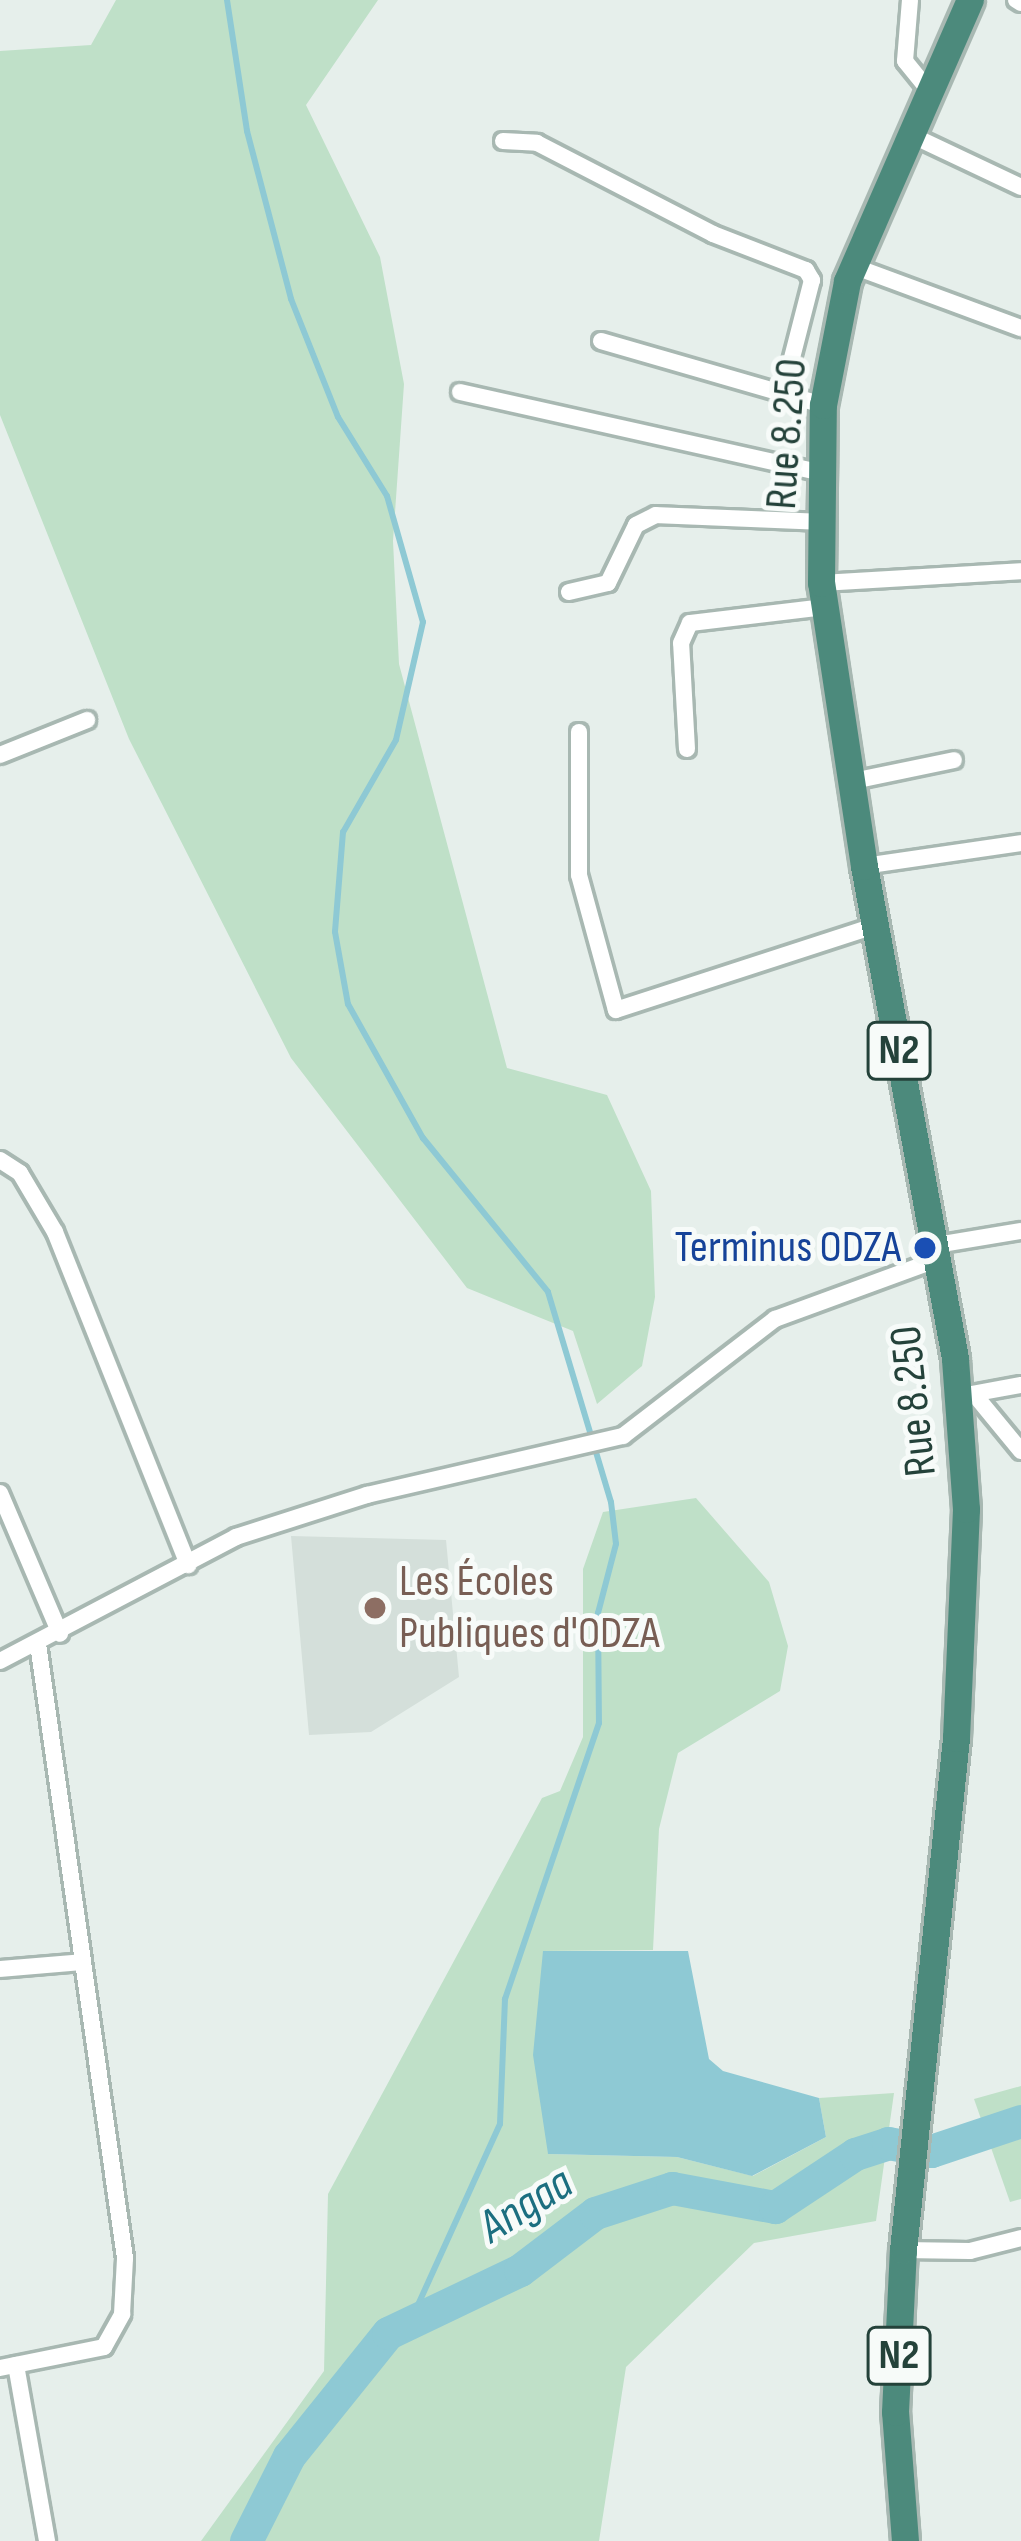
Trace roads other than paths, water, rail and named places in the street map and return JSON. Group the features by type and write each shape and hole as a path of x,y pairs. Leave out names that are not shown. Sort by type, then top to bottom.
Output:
{"highway":[{"name":"Rue 8.250","path":"904,2541 895,2412 903,2250 956,1738 966,1395 863,866 823,595 823,405 853,266 970,0"}],"street":[{"path":"910,0 904,62 928,91"},
{"path":"909,134 1021,187"},
{"path":"503,141 537,143 713,234 806,270 812,280 784,393"},
{"path":"853,266 1021,328"},
{"path":"601,341 823,405"},
{"path":"460,392 823,473"},
{"path":"569,592 608,583 636,525 656,515 822,522"},
{"path":"687,749 681,643 690,623 823,595 1021,571"},
{"path":"0,754 87,720"},
{"path":"579,732 579,874 616,1010 625,1013 875,926"},
{"path":"853,781 954,760"},
{"path":"863,866 1021,843"},
{"path":"0,1160 20,1173 56,1232 188,1565"},
{"path":"0,1661 60,1634 236,1537 367,1495 601,1445 775,1319 938,1252 1021,1231"},
{"path":"966,1395 1021,1385"},
{"path":"966,1395 1021,1451"},
{"path":"0,1493 60,1634"},
{"path":"38,1644 125,2258 122,2314 104,2347 8,2366 47,2541"},
{"path":"0,1969 83,1962"},
{"path":"903,2250 970,2251 1021,2238"}],"water":[{"path":"543,1951 688,1951 709,2059 723,2071 819,2098 826,2137 752,2176 677,2157 548,2154 533,2055"}],"waterway":[{"path":"227,0 247,131 291,299 338,417 387,496 423,622 396,740 343,832 335,932 348,1004 423,1138 548,1292 611,1502 616,1544 598,1613 599,1723 505,1999 500,2124 410,2322"},
{"name":"Angaa","path":"246,2541 289,2456 388,2333 520,2270 595,2213 672,2188 775,2207 855,2154 888,2143 931,2151 1021,2121"}],"place":[{"name":"Terminus ODZA","path":"925,1248"},
{"name":"Les Écoles Publiques d'ODZA","path":"375,1608"}]}
